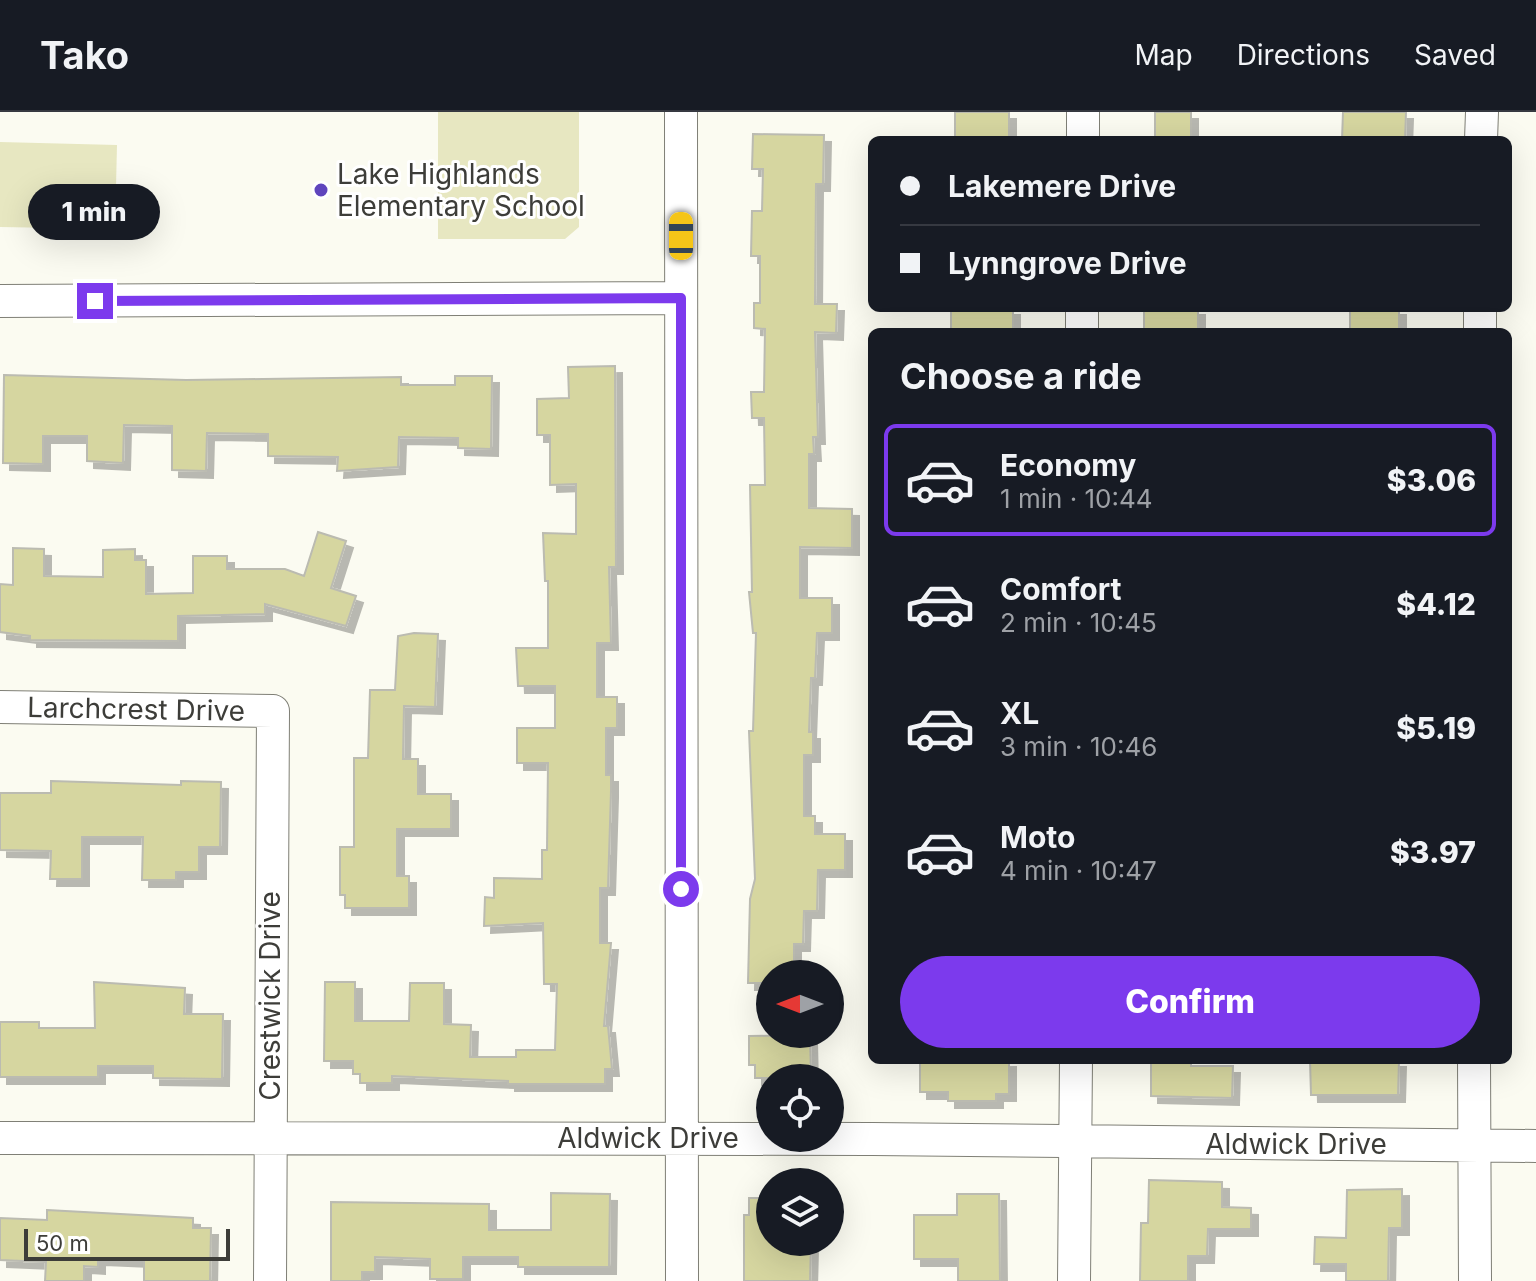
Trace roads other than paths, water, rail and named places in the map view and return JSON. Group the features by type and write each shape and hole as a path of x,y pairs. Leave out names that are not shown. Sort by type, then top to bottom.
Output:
{"street":[{"path":"681,112 682,1281"},
{"path":"1083,112 1083,136"},
{"path":"1481,136 1482,112"},
{"path":"0,301 681,298"},
{"name":"Larchcrest Drive","path":"0,707 273,711"},
{"name":"Crestwick Drive","path":"270,1281 273,711"},
{"path":"1074,1281 1076,1064"},
{"path":"1474,1064 1475,1281"},
{"name":"Aldwick Drive","path":"0,1138 681,1138 1536,1146"}],"place":[{"name":"Lake Highlands Elementary School","path":"321,190"}]}
